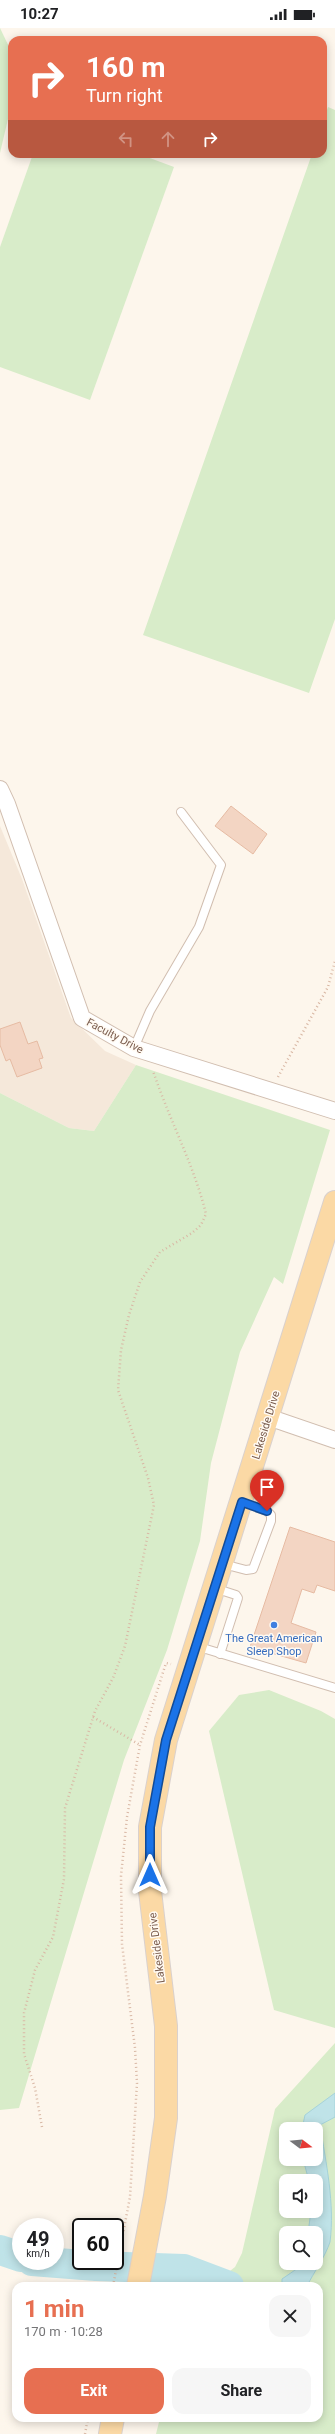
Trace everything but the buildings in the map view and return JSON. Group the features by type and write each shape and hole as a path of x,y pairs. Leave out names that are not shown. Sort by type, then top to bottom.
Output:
{"main road":[{"name":"Lakeside Drive","path":"139,2282 155,2196 166,2118 166,2026 150,1891 150,1827 166,1740 335,1202"},
{"path":"110,2434 112,2422"}],"street":[{"name":"Faculty Drive","path":"0,789 8,804 82,1018 134,1048 335,1111"},
{"path":"268,1418 335,1440"}],"lane":[{"path":"134,1048 150,1011 199,928 221,865 181,812"},
{"path":"222,1563 246,1570 253,1569 271,1520 271,1515 267,1511 242,1502"},
{"path":"214,1588 236,1595 238,1598 220,1654"},
{"path":"195,1646 335,1688"}],"path":[{"path":"276,1080 328,987 335,962"},
{"path":"42,2128 35,2088 24,2054 24,2012 35,1970 53,1937 64,1879 65,1808 93,1717 113,1678 125,1646 154,1505 148,1478 118,1390 121,1350 129,1315 140,1282 160,1252 192,1233 201,1225 206,1214 202,1196 164,1105 151,1067"},
{"path":"93,1717 140,1745"},
{"path":"114,2282 130,2197"},
{"path":"85,2434 87,2422"}],"shaded area":[{"path":"0,826 22,879 71,1018 105,1051 136,1065 94,1131 69,1128 0,1093"}],"green space":[{"path":"0,28 8,45 8,119 0,153"},
{"path":"328,107 335,110 335,619 309,693 143,635 311,158 327,158"},
{"path":"32,158 150,158 174,167 90,400 0,367 0,247"},
{"path":"136,1065 330,1130 283,1284 274,1277 240,1352 211,1463 200,1541 167,1650 124,1760 19,2108 0,2110 0,1093 69,1128 94,1131"},
{"path":"269,1690 321,1711 335,1719 335,2028 274,2010 209,1731 239,1695"},
{"path":"335,2043 335,2434 156,2434 159,2422 323,2422 323,2282 216,2282 235,2267 242,2253 275,2109"}],"water":[{"path":"335,2093 335,2117 323,2123 323,2122 304,2122 305,2115"},
{"path":"323,2144 331,2198 331,2228 330,2242 323,2257 323,2226 309,2226 310,2218 323,2218 323,2174 307,2174 305,2166 323,2166"},
{"path":"295,2270 316,2270 309,2282 282,2282 282,2279"}],"waterway":[{"path":"0,2250 12,2254"},
{"path":"64,2264 184,2269 218,2282"}],"place":[{"name":"The Great American Sleep Shop","path":"274,1625"}],"route":[{"path":"150,1875 150,1827 166,1740 187,1670 242,1502 267,1511"}]}
